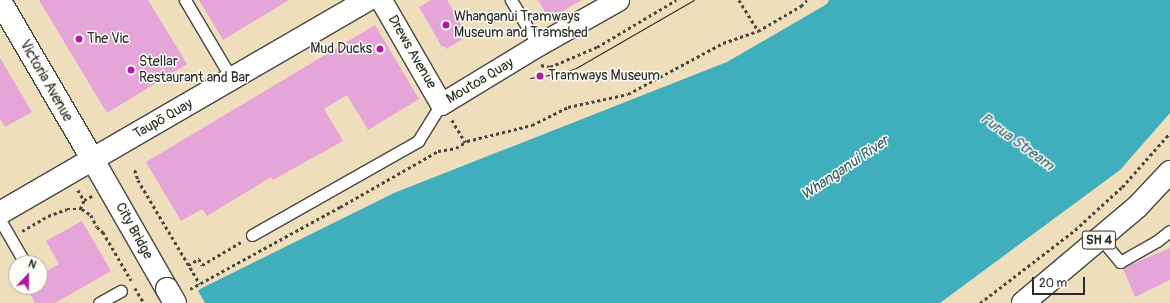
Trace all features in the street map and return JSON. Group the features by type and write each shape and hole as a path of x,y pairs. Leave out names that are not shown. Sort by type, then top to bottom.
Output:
{"main road":[{"name":"Taupō Quay","path":"0,213 368,0"},
{"name":"Victoria Avenue","path":"0,1 93,160"},
{"name":"City Bridge","path":"93,160 171,296"},
{"name":"SH 4","path":"1030,301 1137,207 1170,172"}],"street":[{"name":"Drews Avenue","path":"381,0 442,104"},
{"name":"Moutoa Quay","path":"442,104 538,45 618,0"}],"lane":[{"path":"185,0 232,79"},
{"path":"511,0 538,45"},
{"name":"Moutoa Quay","path":"252,236 418,141 442,104"},
{"path":"0,220 20,255"},
{"path":"1101,239 1120,262 1157,241 1170,231"},
{"path":"99,303 121,291"}],"path":[{"path":"517,59 550,67 597,47 676,0"},
{"path":"739,0 758,31"},
{"path":"135,170 138,180 200,284 340,208 438,151 456,148 465,142 532,125 568,107 628,94 723,43 758,31 801,6 807,0"},
{"path":"442,104 465,142"},
{"path":"980,303 1075,230 1122,187 1170,133"},
{"path":"80,209 85,199"},
{"path":"38,222 68,208 80,209 91,215 97,227 103,232 144,303"},
{"path":"188,265 199,259 202,265 252,236"}],"water":[{"path":"829,0 1170,0 1170,113 1120,170 940,303 180,303 202,288 394,193 727,62 827,4"}],"pier":[{"path":"197,289 205,303 178,303 179,301"}],"building":[{"path":"39,0 148,0 187,64 107,113"},
{"path":"199,0 289,0 223,40"},
{"name":"Whanganui Tramways Museum and Tramshed","path":"431,0 447,0 466,33 463,35 465,38 446,49 444,46 442,47 419,7"},
{"path":"538,0 582,0 549,19"},
{"path":"375,25 419,99 368,130 347,95 324,109 343,141 273,180 271,177 207,216 202,209 181,221 146,162"},
{"path":"0,58 32,112 5,127 0,119"},
{"path":"82,221 111,271 55,303 35,303 30,295 48,295 48,270 59,264 46,241"},
{"path":"1170,248 1170,280 1135,297 1123,268"}],"tram line":[{"path":"530,78 562,73 576,68 694,0"}],"place":[{"name":"Whanganui Tramways Museum and Tramshed","path":"446,25"},
{"name":"The Vic","path":"79,39"},
{"name":"Mud Ducks","path":"380,49"},
{"name":"Stellar Restaurant and Bar","path":"131,70"},
{"name":"Tramways Museum","path":"540,76"}],"water label":[{"name":"Purua Stream","path":"1017,142"},
{"name":"Whanganui River","path":"845,168"}]}
